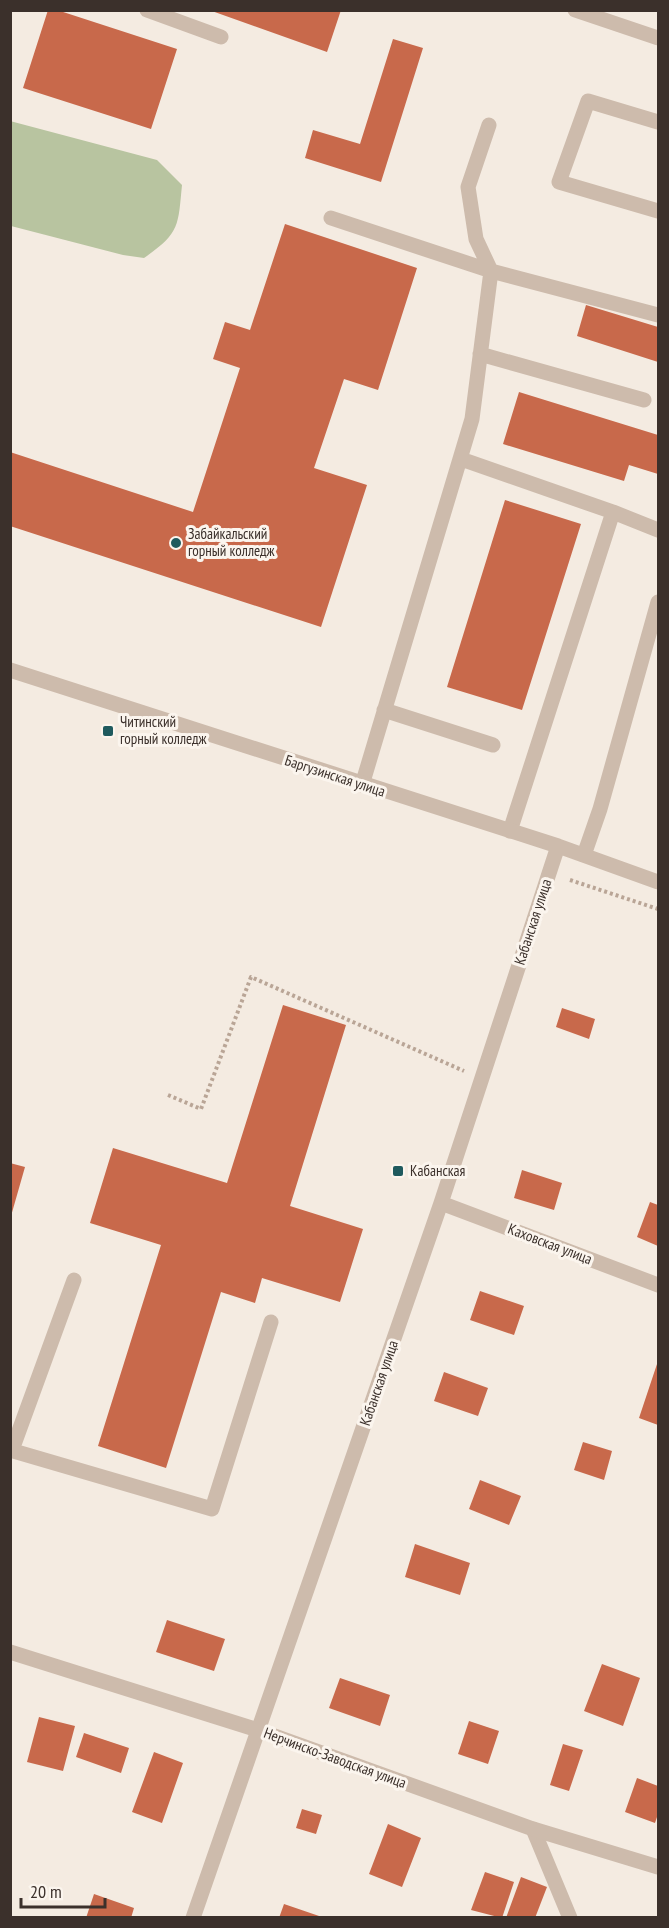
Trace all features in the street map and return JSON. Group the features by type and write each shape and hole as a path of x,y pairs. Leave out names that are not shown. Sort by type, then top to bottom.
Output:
{"street":[{"path":"147,10 221,37"},
{"path":"575,10 658,38"},
{"path":"658,122 588,101 559,182 658,212"},
{"path":"362,784 472,419 491,271 476,239 468,187 489,125"},
{"path":"331,218 491,271 658,315"},
{"path":"480,354 644,400"},
{"path":"461,459 658,530"},
{"path":"510,831 613,512"},
{"path":"584,855 600,809 658,602"},
{"name":"Баргузинская улица","path":"10,670 558,846 658,882"},
{"path":"384,710 493,746"},
{"name":"Кабанская улица","path":"193,1917 441,1203 558,846"},
{"name":"Каховская улица","path":"441,1203 658,1285"},
{"path":"74,1280 11,1450 212,1509 272,1322"},
{"name":"Нерчинско-Заводская улица","path":"10,1652 258,1730 533,1829 658,1867"},
{"path":"533,1829 570,1917"}],"path":[{"path":"567,890 571,879 658,909"},
{"path":"168,1095 201,1109 251,977 481,1080"}],"green space":[{"path":"10,121 157,160 182,185 178,220 171,235 144,258 123,255 11,226"}],"building":[{"path":"48,10 57,10 177,49 151,129 23,88"},
{"path":"209,10 341,10 327,52"},
{"path":"393,39 423,48 381,182 305,158 313,130 360,144"},
{"path":"285,224 417,268 378,390 344,379 314,468 367,485 321,627 10,526 10,452 193,512 240,368 213,359 225,322 250,330"},
{"path":"586,305 658,327 658,362 577,336"},
{"path":"519,392 658,435 658,474 629,465 624,481 503,444"},
{"path":"505,500 581,524 522,710 447,687"},
{"path":"283,1005 346,1025 290,1206 363,1229 340,1302 262,1278 255,1303 221,1292 166,1468 98,1446 161,1245 90,1223 113,1148 227,1183"},
{"path":"562,1008 595,1019 589,1039 556,1027"},
{"path":"10,1163 25,1167 11,1216 10,1216"},
{"path":"522,1170 562,1183 554,1210 514,1198"},
{"path":"650,1202 658,1205 658,1246 637,1237"},
{"path":"480,1291 524,1306 514,1335 470,1320"},
{"path":"658,1361 658,1425 639,1418"},
{"path":"444,1372 488,1388 478,1416 434,1401"},
{"path":"583,1442 612,1451 604,1480 574,1470"},
{"path":"480,1480 521,1496 509,1525 469,1509"},
{"path":"415,1544 470,1563 460,1595 405,1577"},
{"path":"167,1620 225,1639 214,1671 156,1652"},
{"path":"602,1664 640,1678 623,1726 584,1711"},
{"path":"340,1678 390,1695 380,1726 329,1708"},
{"path":"39,1717 75,1726 63,1771 27,1762"},
{"path":"469,1721 499,1731 488,1764 458,1754"},
{"path":"84,1733 129,1748 121,1773 76,1757"},
{"path":"563,1744 583,1750 569,1791 550,1785"},
{"path":"154,1752 183,1763 162,1823 132,1812"},
{"path":"637,1778 658,1786 658,1814 655,1823 625,1812"},
{"path":"302,1809 322,1815 316,1834 296,1828"},
{"path":"388,1824 421,1838 402,1887 369,1874"},
{"path":"485,1872 514,1882 502,1918 471,1910"},
{"path":"521,1877 547,1887 535,1918 506,1918"},
{"path":"94,1894 134,1908 131,1918 86,1918"},
{"path":"284,1904 322,1917 322,1918 279,1918"}],"place":[{"name":"Забайкальский горный колледж","path":"176,543"},
{"name":"Читинский горный колледж","path":"108,731"},
{"name":"Кабанская","path":"398,1171"}]}
